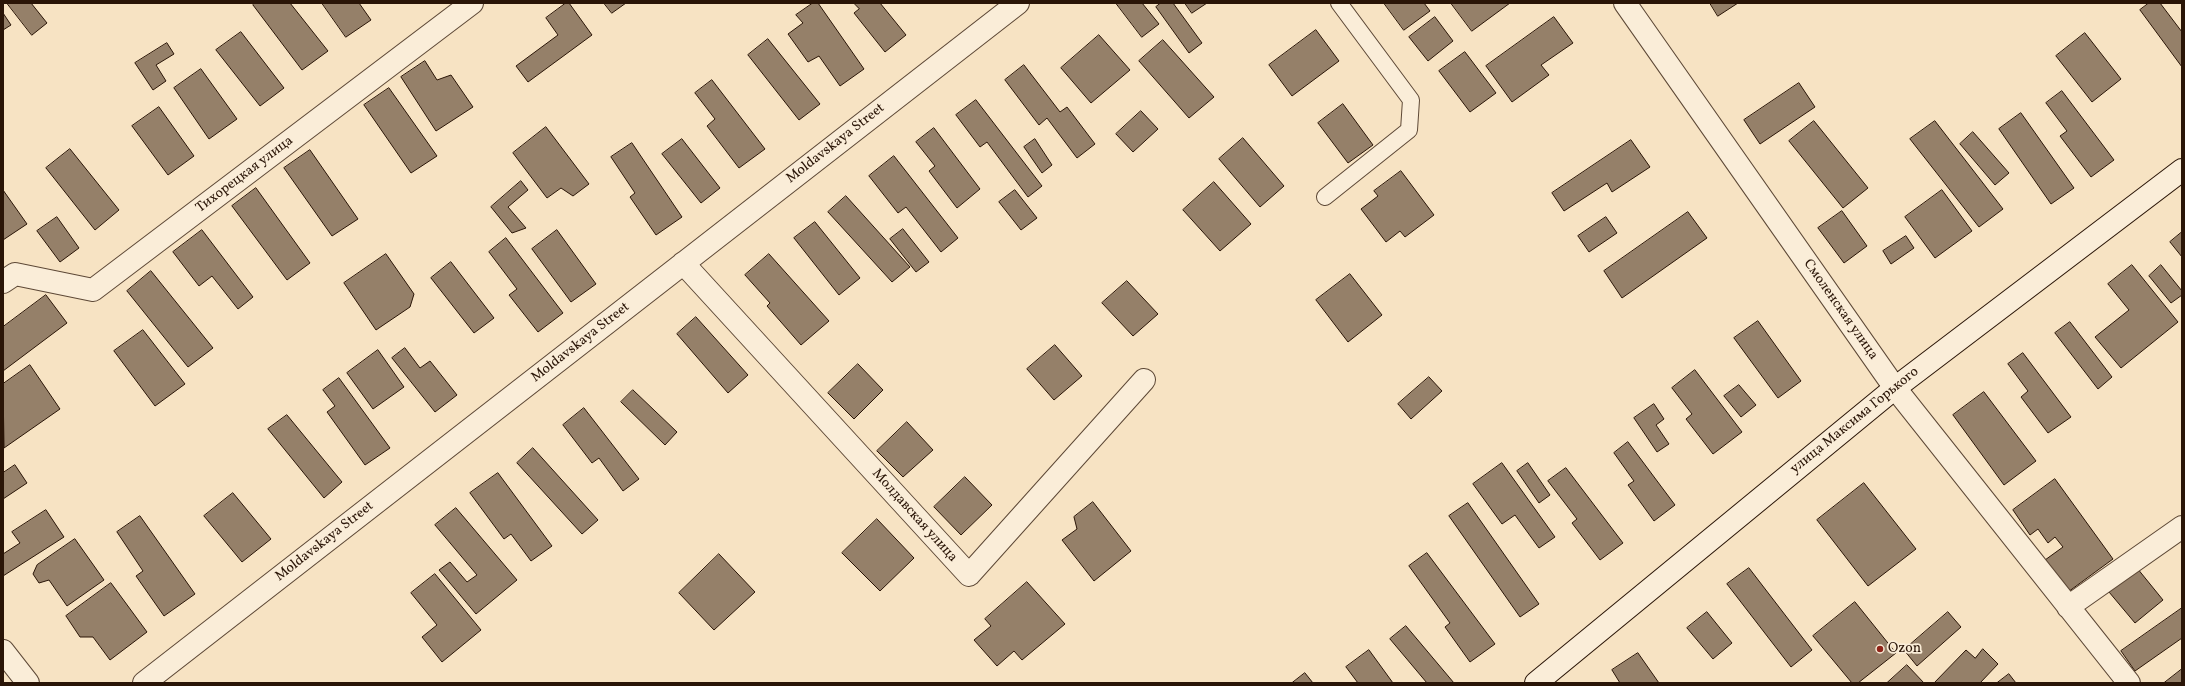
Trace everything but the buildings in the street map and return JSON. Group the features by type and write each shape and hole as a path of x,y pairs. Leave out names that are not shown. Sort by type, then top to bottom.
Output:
{"street":[{"name":"Тихорецкая улица","path":"3,282 14,274 93,290 472,3"},
{"name":"Moldavskaya Street","path":"144,683 1018,3"},
{"name":"Смоленская улица","path":"1625,3 1895,388 2129,683"},
{"name":"улица Максима Горького","path":"1536,683 1895,388 2182,170"},
{"name":"Молдавская улица","path":"683,263 969,575 1144,380"},
{"path":"2068,607 2182,527"},
{"path":"3,651 28,683"}],"lane":[{"path":"1325,197 1409,130 1411,100 1339,3"}],"place":[{"name":"Ozon","path":"1880,649"}]}
